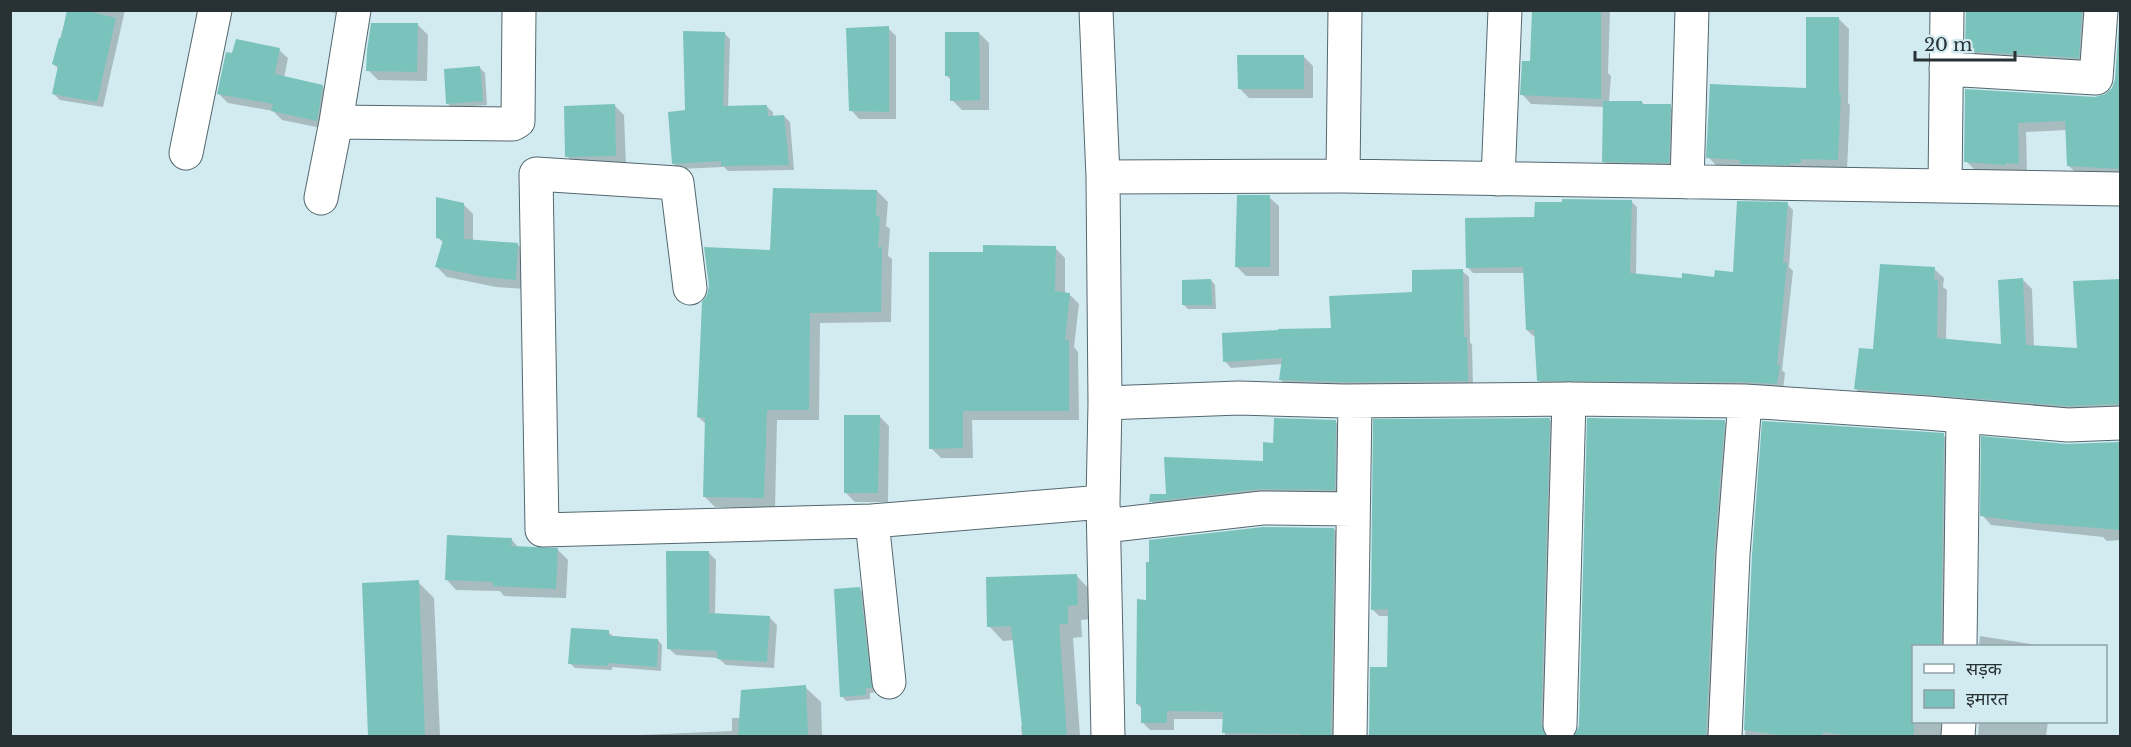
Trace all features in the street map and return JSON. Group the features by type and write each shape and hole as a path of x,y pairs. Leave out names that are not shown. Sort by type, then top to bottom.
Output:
{"street":[{"path":"186,153 215,10"},
{"path":"321,198 354,10"},
{"path":"336,122 513,124 519,118 519,10"},
{"path":"1096,10 1103,177 1106,403 1103,514 1108,736"},
{"path":"1343,176 1345,10"},
{"path":"1498,179 1505,10"},
{"path":"1687,182 1692,10"},
{"path":"1945,186 1947,10"},
{"path":"1946,69 2096,78 2101,10"},
{"path":"690,288 677,183 536,174 542,530 1262,508 1353,509"},
{"path":"1103,177 1343,176 2121,189"},
{"path":"1106,403 1239,398 1745,401 2068,425 2121,423"},
{"path":"1560,725 1569,399"},
{"path":"1350,736 1355,400"},
{"path":"1725,736 1733,554 1745,401"},
{"path":"1960,645 1963,416"},
{"path":"872,521 889,682"}],"building":[{"path":"67,10 84,10 116,18 97,102 52,94 58,66 52,64 59,38 61,39"},
{"path":"1532,10 1601,10 1601,99 1520,95 1522,61 1530,61"},
{"path":"1966,10 2082,10 2079,58 1965,51"},
{"path":"2120,10 2121,169 2067,166 2065,121 2018,123 2019,164 1964,162 1965,89 2095,97 2105,94 2112,88 2115,79"},
{"path":"1806,17 1839,17 1839,94 1841,94 1838,160 1801,159 1801,163 1790,163 1790,165 1739,164 1740,160 1706,158 1710,84 1806,88"},
{"path":"371,23 418,23 417,72 366,71"},
{"path":"889,26 889,112 849,111 846,28"},
{"path":"683,31 725,32 723,106 767,105 768,116 784,115 789,165 721,166 721,161 672,164 668,112 685,110"},
{"path":"945,32 979,32 980,100 950,101 950,76 945,76"},
{"path":"236,39 280,48 275,74 323,85 317,121 271,111 273,104 217,94 226,52 232,53"},
{"path":"1237,55 1304,55 1304,89 1238,89"},
{"path":"480,66 483,101 446,104 444,69"},
{"path":"1603,101 1671,104 1669,163 1602,162"},
{"path":"615,104 616,156 565,157 564,106"},
{"path":"773,188 877,190 876,216 880,217 878,247 882,247 881,312 810,313 809,410 767,410 764,498 703,497 705,418 697,417 702,302 709,286 704,247 770,250"},
{"path":"1237,195 1270,195 1270,267 1235,267"},
{"path":"436,197 464,203 464,239 518,243 516,280 485,277 435,267 443,240 436,238"},
{"path":"1562,199 1632,200 1630,273 1682,278 1682,273 1714,277 1715,270 1733,272 1737,201 1788,202 1783,263 1787,263 1777,384 1537,381 1534,330 1526,330 1523,267 1466,268 1465,218 1534,217 1535,202 1562,202"},
{"path":"983,245 1056,246 1055,291 1070,293 1065,340 1069,340 1069,411 963,411 963,448 929,449 929,252 983,252"},
{"path":"1880,264 1935,267 1934,279 1938,280 1937,338 2001,344 1998,280 2023,278 2026,345 2077,348 2073,281 2121,279 2121,404 2068,406 1854,389 1859,348 1873,349"},
{"path":"1463,269 1464,337 1467,337 1468,381 1279,380 1282,358 1223,362 1222,333 1331,328 1329,296 1412,292 1412,270"},
{"path":"1211,279 1212,305 1182,305 1182,280"},
{"path":"844,415 880,415 878,493 844,493"},
{"path":"1274,418 1336,420 1335,490 1260,489 1149,502 1150,494 1166,494 1164,457 1263,461 1263,442 1273,443"},
{"path":"1550,418 1541,724 1546,736 1369,736 1370,667 1387,667 1388,609 1371,610 1373,419"},
{"path":"1587,418 1725,420 1714,553 1706,736 1574,736 1579,726"},
{"path":"1762,421 1944,433 1941,645 1912,645 1914,736 1852,736 1823,732 1822,736 1787,736 1744,730 1752,555"},
{"path":"1981,436 2066,444 2121,442 2121,530 1980,516"},
{"path":"1263,527 1334,528 1331,736 1222,733 1223,712 1167,711 1167,723 1141,723 1141,704 1136,704 1137,599 1146,600 1146,562 1149,562 1149,540"},
{"path":"447,535 512,538 511,546 558,548 556,589 493,586 493,582 445,580"},
{"path":"666,551 709,551 709,613 770,616 767,662 717,659 717,651 667,649"},
{"path":"1077,574 1078,605 1068,606 1068,624 1059,624 1067,736 1023,736 1011,626 987,627 986,577"},
{"path":"419,580 425,736 368,736 362,583"},
{"path":"860,587 872,688 866,688 866,695 840,697 834,589"},
{"path":"571,628 609,630 609,636 658,639 657,667 608,663 608,666 568,664"},
{"path":"806,685 808,736 738,736 741,690"}]}
